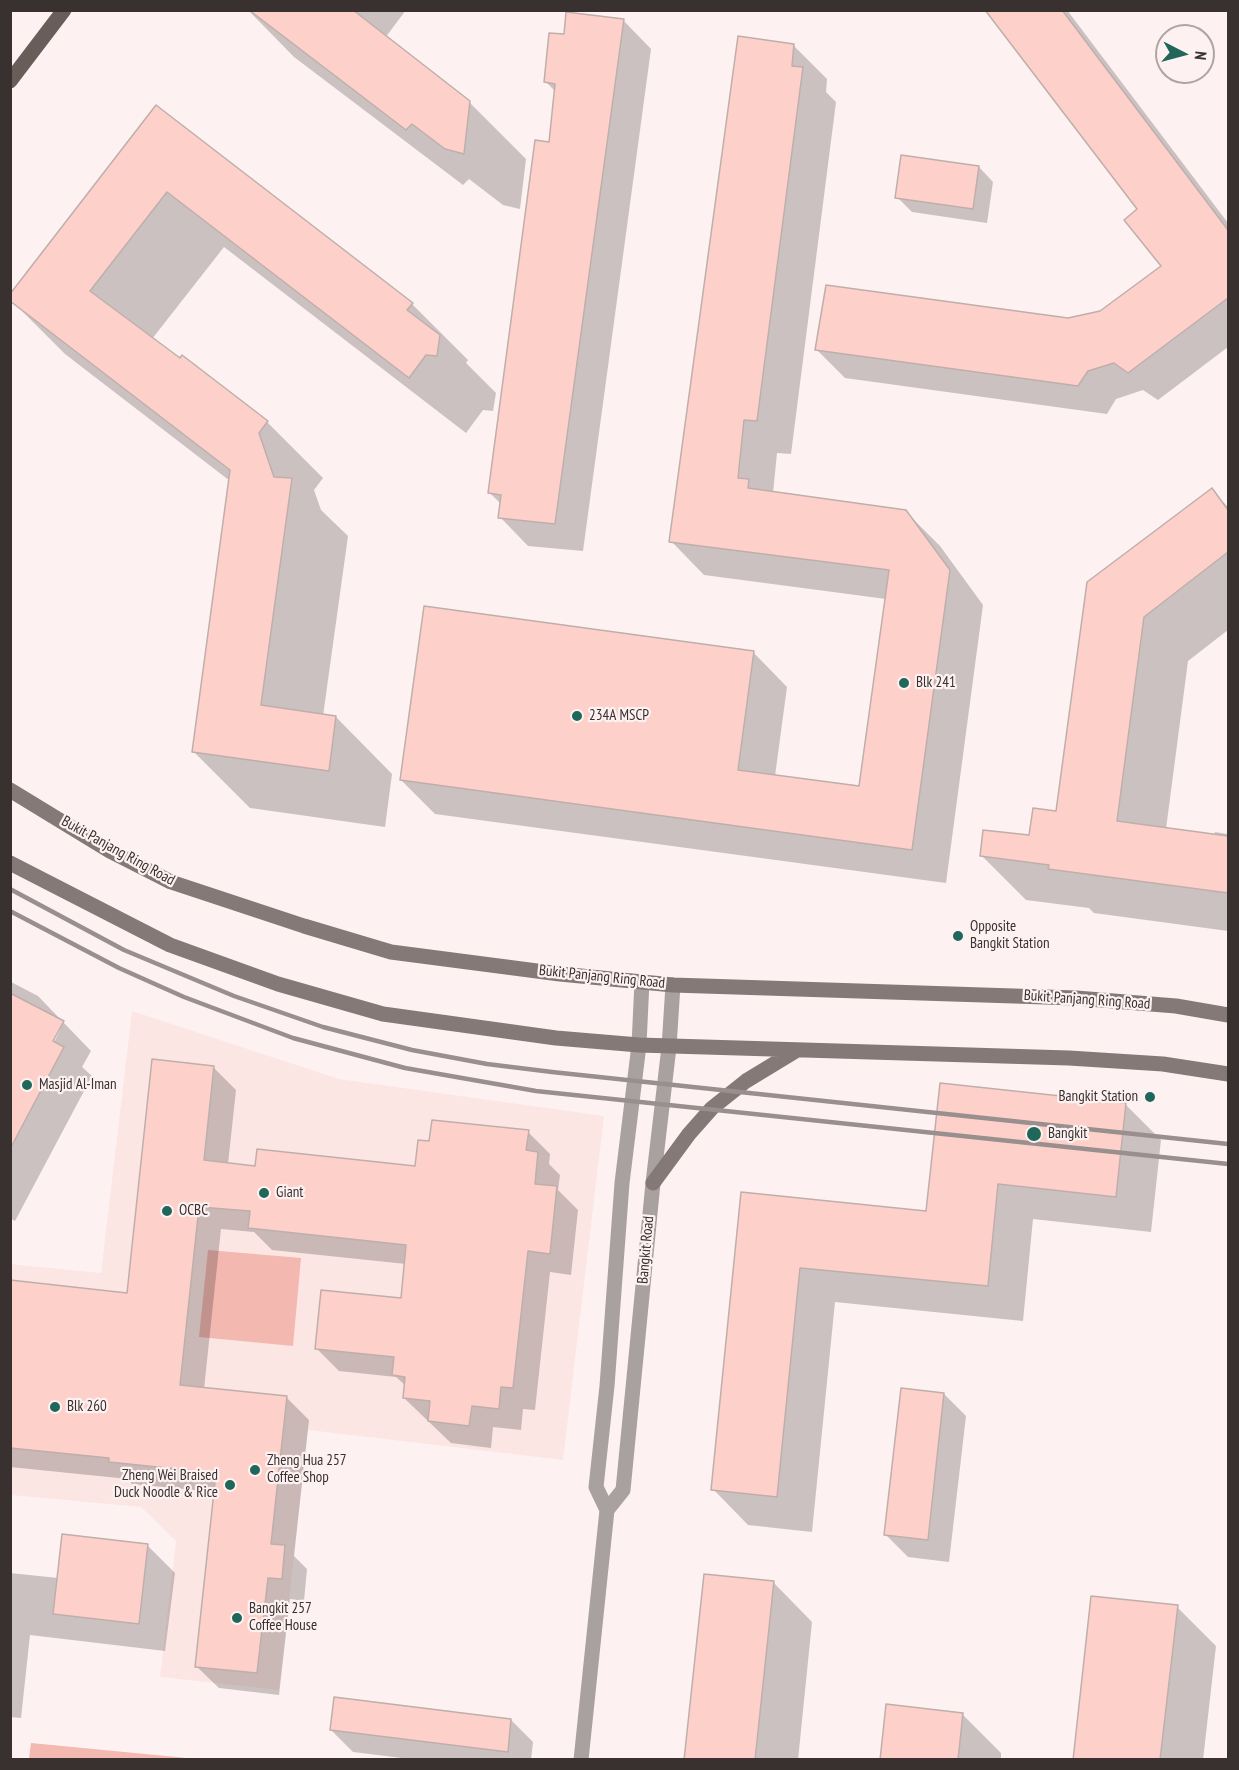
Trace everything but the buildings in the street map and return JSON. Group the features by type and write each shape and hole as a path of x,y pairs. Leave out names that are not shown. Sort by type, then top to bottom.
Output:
{"main road":[{"path":"10,81 64,10"},
{"name":"Bukit Panjang Ring Road","path":"10,790 110,850 171,882 391,952 560,974 673,985 1076,998 1176,1006 1228,1015"},
{"path":"10,863 170,945 278,984 383,1014 556,1038 639,1045 1069,1058 1163,1064 1228,1074"},
{"path":"653,1183 688,1134 712,1108 797,1050"}],"street":[{"name":"Bangkit Road","path":"580,1760 607,1510 596,1487 607,1386 622,1183 639,1045 642,981"},
{"name":"Bangkit Road","path":"607,1510 623,1490 653,1183 669,1047 673,985"}],"shaded area":[{"path":"132,1011 339,1079 604,1116 563,1460 308,1430 279,1690 160,1677 176,1541 141,1507 11,1495 10,1264 101,1273"},
{"path":"208,1250 301,1258 293,1346 199,1337"},
{"path":"31,1743 197,1759 29,1759"}],"railway":[{"path":"10,889 124,950 234,996 323,1027 412,1050 487,1064 552,1072 1228,1144"},
{"path":"10,911 119,968 184,997 293,1038 405,1068 536,1091 1228,1164"}],"place":[{"name":"Blk 241","path":"904,683"},
{"name":"234A MSCP","path":"577,716"},
{"name":"Opposite Bangkit Station","path":"958,936"},
{"name":"Masjid Al-Iman","path":"27,1085"},
{"name":"Bangkit Station","path":"1150,1097"},
{"name":"Bangkit","path":"1034,1134"},
{"name":"Giant","path":"264,1193"},
{"name":"OCBC","path":"167,1211"},
{"name":"Blk 260","path":"55,1407"},
{"name":"Zheng Hua 257 Coffee Shop","path":"255,1470"},
{"name":"Zheng Wei Braised Duck Noodle & Rice","path":"230,1485"},
{"name":"Bangkit 257 Coffee House","path":"237,1618"}]}
